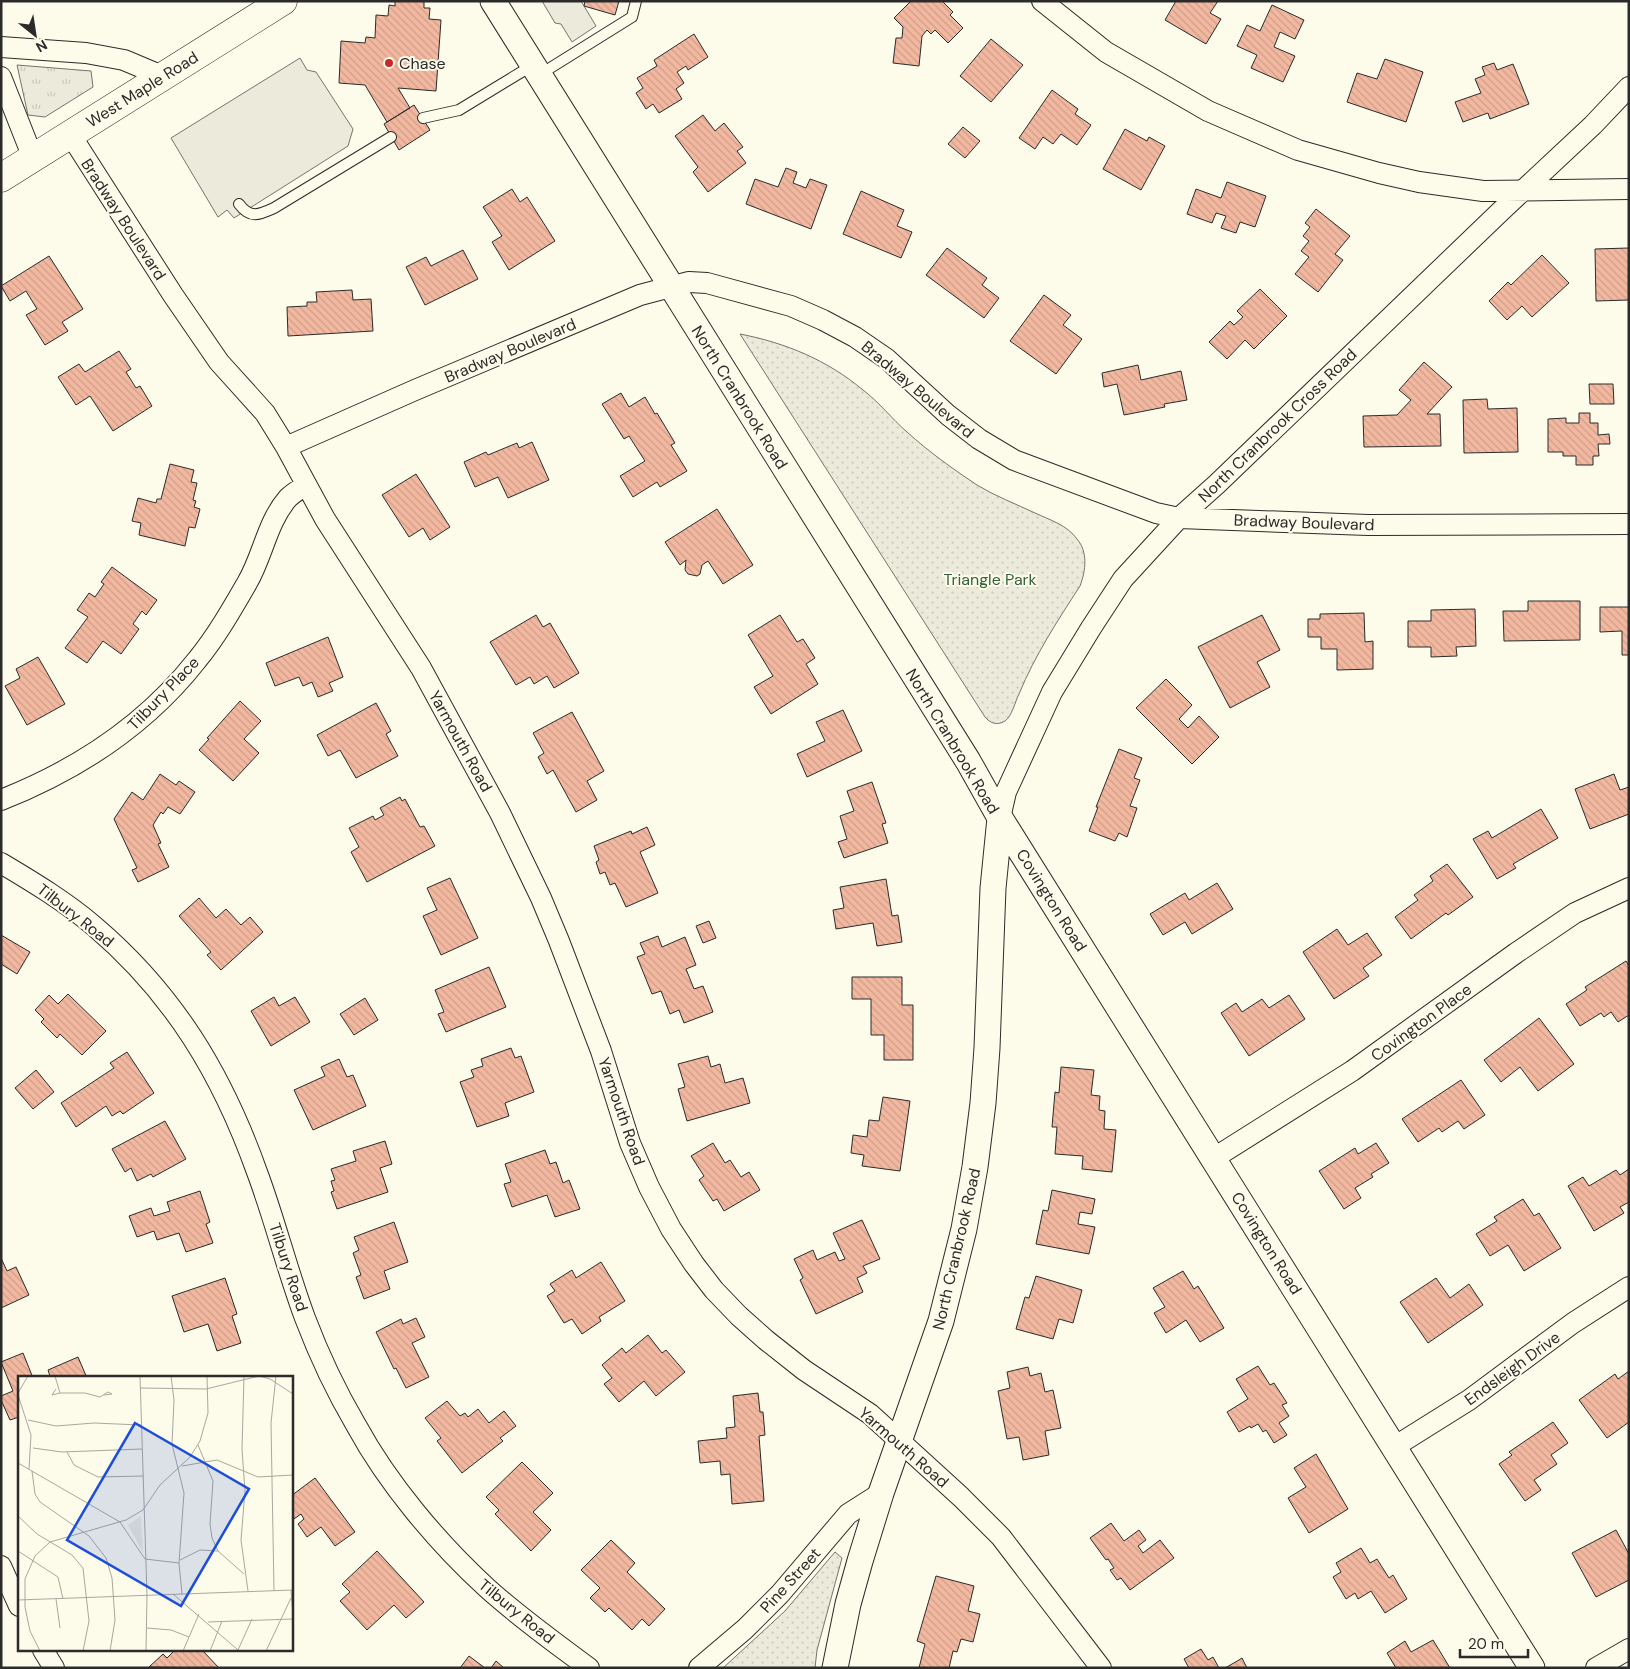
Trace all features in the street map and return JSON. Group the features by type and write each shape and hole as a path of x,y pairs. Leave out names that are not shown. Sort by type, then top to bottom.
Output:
{"main road":[{"name":"West Maple Road","path":"1,178 283,1"}],"street":[{"name":"North Cranbrook Road","path":"493,1 968,760 1000,818 993,888 987,1048 975,1167 964,1229 941,1320 881,1493 848,1604 835,1668"},
{"path":"1042,1 1106,52 1208,111 1298,150 1379,174 1483,191 1629,189"},
{"path":"1,47 86,52 124,60 162,76"},
{"path":"1,77 33,158"},
{"name":"North Cranbrook Cross Road","path":"1000,818 1006,792 1052,692 1124,579 1179,518 1593,126 1629,87"},
{"name":"Bradway Boulevard","path":"70,134 219,362 265,413 286,448 416,390 631,299 670,286 689,282 720,286 791,306 822,320 855,337 887,359 948,415 971,433 1014,460 1156,513 1179,518 1368,525 1629,524"},
{"name":"Yarmouth Road","path":"286,448 325,519 421,668 500,813 541,898 559,941 601,1051 630,1143 649,1187 671,1229 694,1264 714,1290 766,1340 804,1370 870,1414 961,1497 1001,1537 1101,1668"},
{"name":"Tilbury Place","path":"1,800 32,788 85,760 120,736 174,686 197,660 248,581 274,519 289,497 306,485"},
{"name":"Covington Road","path":"1000,818 1532,1668"},
{"name":"Tilbury Road","path":"1,863 46,890 94,926 126,955 157,988 188,1028 208,1060 230,1106 257,1170 305,1318 338,1391 369,1447 408,1502 457,1559 512,1610 588,1668"},
{"name":"Covington Place","path":"1214,1158 1352,1071 1560,923 1629,888"},
{"name":"Endsleigh Drive","path":"1394,1447 1469,1400 1573,1323 1629,1287"},
{"name":"Pine Street","path":"699,1668 745,1629 780,1594 848,1514 881,1493"},
{"path":"1,1566 18,1604"},
{"path":"1596,1668 1629,1649"},
{"path":"44,1652 54,1668"}],"lane":[{"path":"423,118 460,110 536,70 632,16 636,1"},
{"path":"239,204 249,214 263,213 391,137"}],"green space":[{"path":"17,65 91,71 93,87 45,117 28,115"},
{"name":"Triangle Park","path":"740,334 790,348 835,370 869,395 907,432 950,466 984,489 1063,526 1081,544 1085,561 1084,574 1080,586 1040,652 1005,721 994,723 985,717"},
{"path":"835,1552 842,1558 817,1650 815,1668 723,1668 785,1611"}],"shaded area":[{"path":"542,1 581,1 596,26 572,42 561,24 555,23"},
{"path":"300,58 307,70 316,72 353,129 348,146 234,218 227,210 218,217 171,138"}],"building":[{"name":"Chase","path":"395,1 424,1 424,8 430,8 429,19 441,20 436,91 398,88 410,108 387,122 365,85 339,83 341,41 365,43 366,37 375,38 376,15 388,16 389,5 395,6"},
{"path":"585,1 619,1 615,15 584,6"},
{"path":"911,1 942,1 953,12 950,15 963,28 948,43 935,30 931,34 927,30 922,36 919,66 893,63 896,38 902,38 903,27 894,18"},
{"path":"1176,1 1218,1 1210,13 1221,19 1206,44 1165,20"},
{"path":"1272,5 1304,20 1295,39 1280,32 1274,47 1295,56 1283,82 1251,68 1257,55 1237,46 1247,25 1260,31"},
{"path":"694,34 708,57 688,70 686,66 677,72 684,83 676,89 682,99 659,113 653,104 646,109 636,93 643,88 637,78 657,66 654,60"},
{"path":"991,39 1023,65 991,102 960,76"},
{"path":"1385,59 1423,72 1406,122 1347,102 1357,73 1377,79"},
{"path":"1494,63 1497,70 1513,64 1529,104 1490,119 1488,113 1463,122 1455,102 1481,93 1475,79 1485,75 1482,67"},
{"path":"1052,90 1078,109 1075,114 1091,125 1077,145 1061,134 1053,144 1043,137 1035,149 1019,138"},
{"path":"414,105 430,130 399,150 384,124"},
{"path":"703,115 715,131 724,123 743,147 737,151 746,163 708,192 693,172 698,167 675,136"},
{"path":"963,127 980,141 965,158 948,144"},
{"path":"1125,129 1147,141 1149,137 1165,146 1141,190 1103,169"},
{"path":"786,168 797,172 793,183 806,188 810,179 827,185 811,229 746,204 755,179 778,187"},
{"path":"1227,182 1266,196 1255,227 1240,222 1236,233 1221,228 1226,216 1216,213 1212,223 1187,214 1196,189 1221,198"},
{"path":"512,189 520,202 527,197 555,241 509,270 492,242 502,236 483,207"},
{"path":"861,191 904,210 897,226 912,232 901,258 843,234"},
{"path":"1316,209 1350,236 1335,254 1343,260 1318,292 1295,274 1309,257 1301,251 1309,241 1303,236 1310,227 1305,223"},
{"path":"947,248 987,278 982,285 999,298 984,318 926,275"},
{"path":"1629,248 1629,300 1596,301 1595,249"},
{"path":"463,250 478,279 425,305 406,267 426,257 431,266"},
{"path":"1542,255 1569,283 1532,317 1522,306 1507,320 1489,301 1508,282 1511,285"},
{"path":"49,256 83,309 62,322 68,331 45,345 26,315 37,309 26,291 10,301 1,286"},
{"path":"1260,289 1287,316 1254,349 1245,340 1227,359 1209,342 1230,321 1234,325 1243,317 1237,311"},
{"path":"352,290 353,300 371,299 373,331 288,336 287,307 307,306 307,302 317,302 316,292"},
{"path":"1044,295 1071,315 1063,325 1082,339 1056,374 1010,341"},
{"path":"119,351 131,369 126,372 136,388 140,386 152,406 113,431 90,396 76,405 58,377 79,364 85,372"},
{"path":"1424,362 1452,387 1427,414 1440,414 1441,446 1364,447 1363,416 1397,415 1411,400 1399,390"},
{"path":"1138,365 1141,380 1181,371 1187,400 1164,404 1165,407 1124,415 1117,384 1104,387 1102,373"},
{"path":"1589,384 1613,384 1614,404 1590,404"},
{"path":"621,393 629,407 645,397 675,443 671,445 687,471 660,487 657,482 633,497 620,476 645,461 629,436 624,439 602,404"},
{"path":"1487,399 1488,409 1517,408 1518,452 1464,453 1463,400"},
{"path":"1579,413 1590,413 1590,423 1598,423 1598,435 1609,434 1610,444 1598,444 1599,456 1593,456 1593,465 1576,465 1576,456 1563,456 1563,452 1548,452 1548,419 1566,418 1566,423 1579,423"},
{"path":"532,442 549,480 508,498 498,477 475,487 464,462 486,452 488,455 517,443 519,448"},
{"path":"170,464 194,470 191,482 197,483 193,500 196,501 194,507 200,509 195,528 189,527 185,546 139,535 141,523 132,521 138,498 156,503 157,499 161,499"},
{"path":"416,474 450,527 430,540 423,528 409,537 382,495"},
{"path":"717,509 753,565 723,584 708,561 702,565 700,574 697,576 688,574 685,570 686,560 680,565 665,542"},
{"path":"112,567 157,600 146,615 142,611 133,624 139,629 121,654 103,641 87,663 65,648 88,617 77,610 89,593 95,597 104,584 101,582"},
{"path":"1528,601 1580,601 1580,640 1504,641 1503,611 1528,611"},
{"path":"1600,607 1629,607 1629,655 1622,655 1622,631 1600,632"},
{"path":"1475,609 1476,646 1456,647 1457,656 1431,657 1431,647 1408,647 1408,621 1431,621 1431,610"},
{"path":"1364,613 1365,642 1373,641 1373,669 1337,670 1337,649 1321,649 1321,637 1308,637 1308,619 1320,619 1320,614"},
{"path":"536,615 543,627 550,623 579,673 554,688 547,676 534,684 530,677 516,685 490,642"},
{"path":"780,615 797,642 803,639 815,658 806,664 818,684 771,714 754,687 773,676 748,635"},
{"path":"1262,615 1280,650 1257,662 1270,687 1230,708 1198,647"},
{"path":"328,637 343,677 329,683 333,691 318,697 312,682 303,686 299,677 275,686 266,663"},
{"path":"38,657 65,704 27,725 5,686 20,678 16,669"},
{"path":"1166,679 1192,705 1179,719 1188,728 1199,716 1219,737 1192,764 1136,708"},
{"path":"240,701 261,721 244,739 259,753 233,781 199,750 209,739 207,738"},
{"path":"376,703 391,731 386,734 398,756 356,778 340,750 328,756 317,735"},
{"path":"843,710 862,751 807,777 797,754 825,741 816,722"},
{"path":"572,712 604,771 587,781 597,800 576,812 553,770 547,774 538,757 544,753 533,733"},
{"path":"1119,749 1142,758 1134,778 1140,780 1130,806 1137,808 1127,837 1119,833 1115,841 1089,831 1098,807 1096,807"},
{"path":"160,774 176,785 179,781 195,792 180,814 168,807 163,814 161,812 153,825 161,843 158,844 169,867 138,882 132,870 137,868 114,819 132,792 143,800"},
{"path":"1614,774 1620,790 1629,787 1629,814 1590,829 1575,789"},
{"path":"872,782 886,823 882,824 888,843 844,858 838,842 847,839 840,816 854,811 847,791"},
{"path":"400,797 402,801 405,799 420,827 424,826 435,846 367,882 351,852 359,847 349,828 373,816 375,820 384,815 380,808"},
{"path":"1541,809 1558,838 1513,864 1516,868 1497,879 1473,839 1488,831 1492,838"},
{"path":"647,827 655,845 640,852 658,893 626,907 615,883 610,885 605,872 600,874 596,862 599,860 594,846 631,831 632,834"},
{"path":"1447,864 1473,897 1448,915 1446,913 1411,939 1395,917 1418,900 1414,895 1433,881 1430,876"},
{"path":"450,878 478,938 441,955 423,916 437,910 427,888"},
{"path":"886,879 892,916 898,915 902,942 877,946 873,923 836,929 833,910 844,908 840,887"},
{"path":"1217,883 1233,909 1192,934 1185,922 1163,935 1150,914 1185,893 1189,900"},
{"path":"199,898 216,918 226,909 241,925 250,917 263,932 221,970 207,955 211,952 179,916"},
{"path":"709,921 716,938 703,943 696,926"},
{"path":"1337,929 1348,945 1367,933 1382,955 1363,968 1369,976 1334,999 1303,952"},
{"path":"1,935 30,952 17,974 1,964"},
{"path":"658,936 662,947 685,937 696,965 686,969 694,989 703,986 713,1012 684,1023 679,1010 670,1014 661,991 652,994 637,957 645,954 640,943"},
{"path":"1626,961 1629,966 1629,1015 1618,1022 1611,1012 1604,1017 1601,1013 1580,1026 1566,1004 1587,990 1585,987"},
{"path":"489,967 506,1007 446,1032 438,1014 444,1012 435,990"},
{"path":"852,977 902,977 902,1005 913,1005 913,1060 884,1060 884,1035 871,1035 871,999 852,999"},
{"path":"68,994 106,1031 82,1055 60,1034 57,1038 41,1022 44,1019 35,1010 49,995 58,1004"},
{"path":"1289,995 1305,1019 1249,1056 1221,1013 1236,1003 1242,1012 1262,999 1269,1008"},
{"path":"274,997 279,1006 295,997 310,1022 271,1046 251,1011"},
{"path":"365,998 378,1020 354,1035 340,1014"},
{"path":"1539,1018 1574,1064 1538,1091 1520,1067 1501,1082 1484,1060"},
{"path":"511,1048 515,1058 521,1056 534,1092 505,1103 509,1116 477,1127 460,1082 474,1077 471,1070 483,1066 481,1059"},
{"path":"127,1052 154,1093 123,1114 120,1111 112,1116 106,1106 76,1127 61,1103 114,1068 110,1063"},
{"path":"708,1056 711,1067 720,1064 725,1083 743,1078 750,1103 687,1121 678,1089 685,1087 678,1064"},
{"path":"339,1059 347,1077 353,1075 366,1106 313,1130 294,1090 325,1076 321,1067"},
{"path":"1061,1067 1094,1070 1091,1095 1100,1096 1099,1110 1105,1111 1104,1129 1116,1130 1112,1172 1082,1169 1083,1156 1055,1154 1057,1127 1052,1127 1055,1092 1059,1093"},
{"path":"36,1070 54,1092 33,1109 15,1088"},
{"path":"1461,1080 1485,1115 1464,1129 1458,1121 1442,1132 1439,1128 1418,1142 1402,1119"},
{"path":"883,1097 910,1101 900,1171 862,1166 864,1155 851,1153 853,1135 867,1137 869,1120 879,1121"},
{"path":"165,1121 186,1159 153,1177 151,1174 137,1181 131,1168 125,1172 112,1149"},
{"path":"385,1141 392,1164 380,1168 388,1192 337,1209 331,1192 334,1191 331,1181 335,1180 331,1169 356,1161 353,1151"},
{"path":"713,1143 725,1163 730,1160 741,1177 749,1172 760,1190 724,1211 717,1199 713,1201 699,1180 704,1176 691,1156"},
{"path":"1376,1143 1389,1163 1371,1174 1373,1177 1355,1188 1361,1198 1344,1209 1319,1171 1355,1148 1358,1154"},
{"path":"545,1150 550,1164 556,1162 563,1183 569,1180 580,1209 555,1217 547,1195 512,1207 504,1184 511,1182 505,1164"},
{"path":"1629,1169 1629,1202 1620,1207 1624,1213 1594,1231 1568,1186 1583,1177 1589,1186 1616,1170 1620,1175"},
{"path":"1052,1190 1095,1199 1092,1214 1080,1212 1078,1224 1095,1227 1089,1254 1036,1244 1043,1210 1048,1211"},
{"path":"200,1191 210,1222 206,1224 213,1243 186,1252 179,1233 157,1240 154,1231 137,1237 129,1216 151,1208 154,1216 170,1211 167,1202"},
{"path":"1523,1199 1534,1216 1539,1213 1561,1248 1524,1271 1508,1245 1490,1256 1476,1234 1497,1221 1494,1217"},
{"path":"862,1220 880,1259 863,1266 867,1273 857,1278 863,1292 816,1314 800,1280 803,1278 794,1259 813,1250 817,1260 835,1252 839,1261 845,1259 833,1233"},
{"path":"394,1222 408,1262 384,1271 390,1289 364,1299 356,1277 361,1275 353,1253 359,1250 354,1237"},
{"path":"1,1258 7,1271 16,1267 29,1295 1,1308"},
{"path":"601,1262 625,1301 599,1317 601,1321 582,1334 572,1319 564,1323 547,1296 555,1291 550,1284 572,1270 576,1278"},
{"path":"1183,1271 1194,1289 1198,1286 1224,1328 1200,1342 1186,1320 1166,1333 1154,1313 1165,1307 1153,1288"},
{"path":"1036,1276 1082,1290 1073,1323 1059,1319 1053,1339 1016,1329 1025,1297 1029,1298"},
{"path":"225,1278 237,1314 232,1316 241,1343 217,1351 208,1324 184,1332 172,1296"},
{"path":"1436,1278 1450,1298 1469,1284 1483,1305 1428,1343 1400,1302"},
{"path":"416,1318 425,1337 412,1343 429,1377 406,1388 396,1368 394,1369 376,1332 401,1319 403,1324"},
{"path":"648,1335 662,1353 666,1350 685,1372 656,1396 644,1381 619,1402 604,1384 612,1378 602,1365 622,1348 626,1353"},
{"path":"23,1353 32,1376 18,1376 18,1417 10,1420 1,1396 13,1391 1,1362"},
{"path":"78,1357 86,1376 50,1376 48,1370"},
{"path":"1258,1366 1270,1385 1274,1383 1287,1403 1282,1405 1289,1416 1279,1423 1287,1435 1274,1443 1266,1430 1263,1432 1258,1424 1239,1432 1227,1412 1248,1399 1236,1379"},
{"path":"1028,1367 1030,1376 1041,1373 1045,1392 1053,1390 1061,1428 1045,1431 1049,1455 1023,1460 1019,1437 1007,1439 998,1391 1010,1388 1007,1372"},
{"path":"1629,1371 1629,1422 1607,1438 1579,1400 1615,1374 1618,1379"},
{"path":"758,1393 760,1412 763,1412 765,1435 759,1436 764,1501 732,1504 730,1474 721,1475 720,1461 700,1463 698,1441 727,1438 726,1428 735,1427 733,1396"},
{"path":"447,1401 460,1416 465,1413 468,1417 478,1409 489,1423 504,1411 516,1426 500,1438 503,1441 462,1473 437,1441 441,1438 425,1418"},
{"path":"1553,1422 1568,1443 1551,1455 1557,1464 1534,1480 1541,1490 1525,1501 1499,1464 1512,1455 1509,1452"},
{"path":"1316,1454 1348,1509 1309,1533 1288,1498 1306,1487 1294,1468"},
{"path":"522,1462 553,1493 533,1512 551,1530 531,1551 495,1514 499,1510 486,1497"},
{"path":"315,1478 355,1532 335,1546 321,1527 307,1537 298,1524 304,1519 301,1514 292,1520 292,1495"},
{"path":"1111,1523 1124,1541 1139,1530 1146,1540 1138,1546 1143,1553 1160,1540 1174,1558 1130,1590 1121,1578 1117,1580 1110,1570 1114,1568 1090,1538"},
{"path":"1616,1530 1629,1554 1629,1580 1596,1597 1572,1553"},
{"path":"611,1540 635,1563 627,1572 665,1609 649,1626 642,1619 632,1630 609,1608 605,1612 590,1598 600,1588 581,1570"},
{"path":"1361,1548 1370,1563 1377,1559 1389,1578 1393,1575 1407,1599 1385,1613 1371,1591 1358,1599 1355,1593 1346,1599 1333,1577 1341,1572 1336,1563"},
{"path":"377,1551 424,1602 406,1618 394,1605 367,1630 340,1601 350,1592 342,1584"},
{"path":"936,1576 974,1586 968,1611 980,1614 973,1642 961,1639 957,1652 953,1651 949,1668 919,1668 925,1644 917,1641"},
{"path":"1433,1640 1450,1668 1396,1668 1387,1653 1405,1641 1411,1652"},
{"path":"1201,1649 1208,1660 1213,1657 1219,1668 1189,1668 1184,1659"},
{"path":"173,1652 204,1652 219,1668 149,1667 163,1654 167,1658"},
{"path":"469,1656 485,1668 460,1668"},
{"path":"1242,1658 1247,1668 1225,1668 1239,1660"},
{"path":"496,1661 504,1668 491,1668"}],"place":[{"name":"Chase","path":"389,63"}]}
